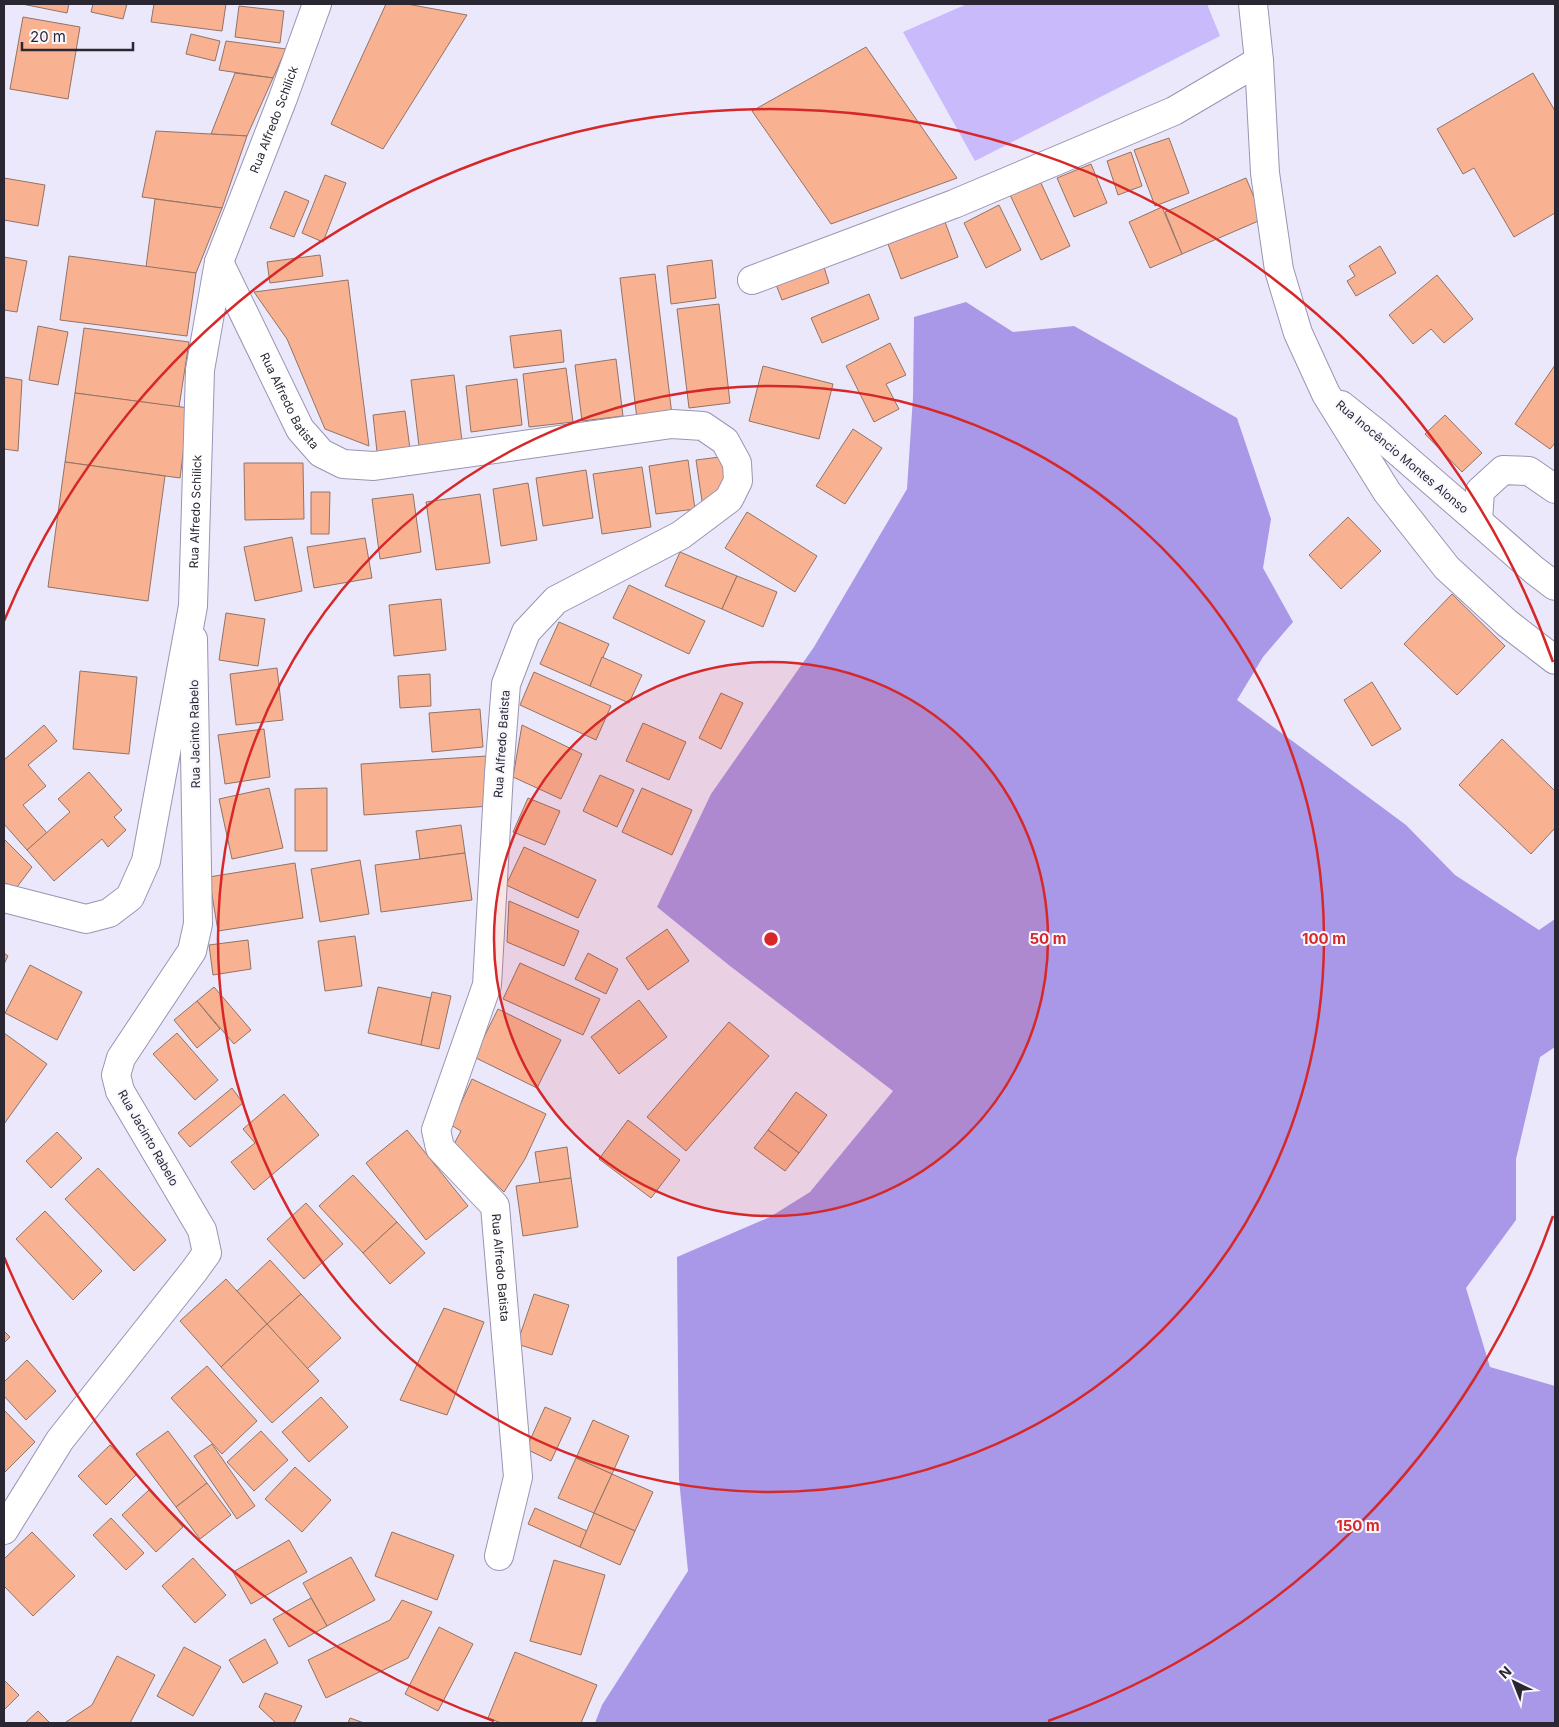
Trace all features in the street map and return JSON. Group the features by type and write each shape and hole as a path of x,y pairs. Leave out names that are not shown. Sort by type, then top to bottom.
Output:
{"street":[{"name":"Rua Alfredo Schilick","path":"4,898 86,919 109,913 130,897 146,861 193,606 200,370 219,262 283,98 317,4"},
{"path":"1253,4 1259,61 1265,173 1279,270 1298,333 1326,394 1387,492 1447,568 1507,623 1555,660"},
{"path":"752,280 954,204 1174,111 1259,61"},
{"name":"Rua Alfredo Batista","path":"219,262 300,429 321,453 343,464 374,466 672,424 703,426 725,441 737,463 738,481 729,499 681,535 556,600 526,632 506,684 498,783 487,985 436,1130 440,1148 495,1206 518,1477 500,1556"},
{"name":"Rua Inocêncio Montes Alonso","path":"1326,394 1380,436 1534,570 1555,586"},
{"path":"1478,521 1480,491 1503,470 1529,471 1555,489"},
{"name":"Rua Jacinto Rabelo","path":"4,1530 60,1440 194,1272 206,1253 202,1230 120,1091 116,1075 121,1058 192,950 198,924 193,606"}],"shaded area":[{"path":"967,4 1207,4 1220,36 975,161 903,32"},
{"path":"966,302 1013,332 1074,326 1237,418 1271,519 1263,568 1293,622 1263,657 1237,700 1406,825 1455,875 1539,930 1555,919 1555,1047 1540,1057 1516,1159 1516,1220 1466,1288 1490,1367 1555,1386 1555,1723 595,1723 602,1705 688,1571 679,1479 677,1257 770,1217 810,1192 893,1091 730,966 657,907 711,794 814,647 907,489 913,397 914,317"}],"building":[{"path":"22,4 69,4 67,13"},
{"path":"93,4 127,4 123,19 91,12"},
{"path":"154,4 226,4 222,31 151,22"},
{"path":"386,4 407,4 467,15 383,149 331,124"},
{"path":"239,6 284,11 280,43 235,37"},
{"path":"23,17 80,27 68,99 10,89"},
{"path":"191,34 220,41 215,61 186,54"},
{"path":"226,41 286,49 273,78 219,70"},
{"path":"866,47 957,178 831,224 752,111"},
{"path":"235,73 273,78 247,136 211,134"},
{"path":"1533,73 1555,111 1555,213 1514,237 1474,168 1463,174 1437,129"},
{"path":"156,131 247,136 222,208 142,197"},
{"path":"1169,138 1189,193 1155,206 1134,150"},
{"path":"1131,152 1142,186 1118,195 1107,161"},
{"path":"1091,164 1107,203 1074,217 1057,178"},
{"path":"325,175 346,183 323,242 302,233"},
{"path":"4,178 45,185 38,226 4,220"},
{"path":"1246,178 1263,219 1182,254 1165,212"},
{"path":"1040,181 1070,246 1041,260 1010,195"},
{"path":"285,191 309,201 294,237 270,228"},
{"path":"155,199 222,208 196,273 146,267"},
{"path":"999,205 1021,250 986,268 964,223"},
{"path":"1162,207 1182,254 1150,268 1129,222"},
{"path":"945,222 958,257 901,279 888,244"},
{"path":"1380,246 1396,273 1356,296 1347,281 1355,276 1349,266"},
{"path":"320,255 323,276 270,283 267,262"},
{"path":"69,256 196,273 187,336 60,320"},
{"path":"4,257 27,261 17,312 4,310"},
{"path":"712,260 716,298 671,304 667,266"},
{"path":"823,264 829,283 782,300 775,282"},
{"path":"655,274 672,415 637,419 620,278"},
{"path":"1437,275 1473,319 1444,343 1431,329 1413,344 1389,315"},
{"path":"348,280 369,446 325,429 287,339 254,292"},
{"path":"869,294 879,319 822,343 811,318"},
{"path":"719,304 730,403 689,408 677,309"},
{"path":"38,326 68,332 58,385 29,380"},
{"path":"84,328 189,342 179,407 75,393"},
{"path":"561,330 564,362 514,368 510,336"},
{"path":"890,343 906,375 886,384 899,409 874,422 846,366"},
{"path":"616,359 623,416 582,421 575,365"},
{"path":"1555,365 1555,443 1550,449 1515,424"},
{"path":"763,366 833,384 819,439 749,421"},
{"path":"566,368 573,422 529,427 523,374"},
{"path":"454,375 462,441 419,446 411,380"},
{"path":"4,377 22,380 18,451 4,449"},
{"path":"517,379 522,425 471,432 466,386"},
{"path":"75,393 189,408 180,478 65,462"},
{"path":"405,411 410,449 377,452 373,415"},
{"path":"1445,415 1482,453 1462,472 1425,434"},
{"path":"853,429 882,448 845,504 816,486"},
{"path":"728,456 722,499 702,501 696,460"},
{"path":"688,460 695,509 656,514 649,466"},
{"path":"65,462 165,476 148,601 48,587"},
{"path":"244,463 303,463 304,519 245,520"},
{"path":"642,467 651,527 602,534 593,474"},
{"path":"586,470 593,518 543,526 536,478"},
{"path":"528,483 537,540 501,546 493,489"},
{"path":"311,492 330,492 329,534 311,534"},
{"path":"413,494 421,552 380,559 372,499"},
{"path":"480,494 490,563 436,570 426,502"},
{"path":"747,512 817,556 795,592 725,548"},
{"path":"1348,517 1381,551 1341,589 1309,555"},
{"path":"292,537 302,591 255,601 244,547"},
{"path":"365,538 372,578 314,588 307,547"},
{"path":"680,552 737,576 722,609 665,586"},
{"path":"737,576 777,592 763,627 722,609"},
{"path":"629,585 705,621 689,654 613,618"},
{"path":"1452,594 1505,646 1457,695 1404,644"},
{"path":"441,599 446,650 394,656 389,605"},
{"path":"226,613 265,619 258,666 219,660"},
{"path":"559,622 609,644 590,686 540,664"},
{"path":"602,657 642,675 629,703 590,686"},
{"path":"277,668 283,720 236,725 230,674"},
{"path":"80,671 137,677 129,754 73,749"},
{"path":"534,672 611,706 596,740 520,705"},
{"path":"430,674 431,706 400,708 398,676"},
{"path":"1372,682 1401,729 1372,746 1344,700"},
{"path":"721,693 743,703 721,749 699,738"},
{"path":"480,709 483,747 432,752 429,713"},
{"path":"643,723 686,742 669,780 626,761"},
{"path":"44,725 57,741 28,765 46,786 23,805 47,833 27,850 4,824 4,760"},
{"path":"522,725 582,754 561,799 513,777"},
{"path":"264,729 270,777 225,784 218,735"},
{"path":"1502,739 1555,791 1555,828 1531,854 1459,785"},
{"path":"487,756 490,806 364,815 361,764"},
{"path":"89,772 122,810 114,817 126,830 108,847 102,839 54,881 27,850 70,812 58,799"},
{"path":"600,775 634,790 617,827 583,811"},
{"path":"269,788 283,848 232,859 219,799"},
{"path":"327,788 327,851 295,851 295,789"},
{"path":"642,788 692,810 672,855 622,832"},
{"path":"528,798 560,811 545,845 513,832"},
{"path":"461,825 465,853 420,859 416,831"},
{"path":"4,839 32,867 17,887 4,883"},
{"path":"524,847 596,880 578,918 506,885"},
{"path":"465,853 472,900 381,912 375,865"},
{"path":"360,860 369,914 320,922 311,869"},
{"path":"295,863 303,918 218,931 209,877"},
{"path":"509,901 579,931 564,966 507,942"},
{"path":"667,929 689,961 648,990 626,958"},
{"path":"355,936 362,986 325,991 318,941"},
{"path":"248,940 251,969 213,975 209,945"},
{"path":"4,953 8,956 4,964"},
{"path":"588,953 618,969 606,994 575,979"},
{"path":"520,963 600,999 583,1035 503,999"},
{"path":"30,965 82,992 57,1040 5,1013"},
{"path":"214,987 251,1030 234,1044 197,1001"},
{"path":"378,987 431,998 421,1045 368,1033"},
{"path":"432,992 451,996 439,1049 421,1045"},
{"path":"639,1000 667,1037 619,1074 591,1037"},
{"path":"197,1001 220,1029 197,1048 174,1020"},
{"path":"498,1009 561,1040 537,1088 474,1057"},
{"path":"729,1022 769,1056 686,1151 647,1117"},
{"path":"4,1033 47,1064 4,1124"},
{"path":"177,1033 218,1080 195,1100 153,1054"},
{"path":"472,1079 546,1114 525,1159 504,1192 454,1144 461,1131 451,1125"},
{"path":"232,1088 243,1103 190,1147 178,1133"},
{"path":"796,1092 827,1115 799,1153 768,1130"},
{"path":"284,1094 319,1135 254,1190 231,1162 255,1143 243,1129"},
{"path":"628,1120 680,1160 651,1198 599,1159"},
{"path":"407,1130 468,1206 426,1240 366,1163"},
{"path":"768,1130 799,1153 785,1171 754,1148"},
{"path":"57,1132 82,1158 51,1188 26,1161"},
{"path":"567,1147 571,1178 540,1183 535,1152"},
{"path":"98,1168 166,1240 134,1271 65,1199"},
{"path":"353,1175 397,1222 363,1253 319,1206"},
{"path":"571,1178 578,1227 523,1236 516,1186"},
{"path":"306,1203 343,1244 304,1279 267,1239"},
{"path":"45,1211 102,1271 73,1300 16,1239"},
{"path":"397,1222 425,1253 390,1284 363,1253"},
{"path":"270,1260 301,1294 267,1324 237,1291"},
{"path":"226,1279 267,1324 221,1367 180,1321"},
{"path":"301,1294 341,1338 307,1369 267,1324"},
{"path":"534,1294 569,1305 552,1355 517,1344"},
{"path":"444,1308 484,1322 447,1415 400,1400"},
{"path":"267,1324 319,1381 272,1423 221,1367"},
{"path":"4,1331 10,1337 4,1343"},
{"path":"27,1360 56,1391 26,1420 4,1396 4,1382"},
{"path":"207,1366 257,1421 222,1454 171,1398"},
{"path":"321,1397 348,1427 309,1462 282,1432"},
{"path":"545,1407 571,1418 551,1461 526,1449"},
{"path":"4,1410 35,1442 4,1473"},
{"path":"593,1420 629,1436 612,1474 576,1458"},
{"path":"168,1431 207,1483 176,1507 136,1454"},
{"path":"261,1431 288,1460 254,1491 227,1462"},
{"path":"212,1444 255,1506 237,1519 194,1456"},
{"path":"110,1445 137,1474 106,1505 78,1476"},
{"path":"576,1458 612,1474 594,1513 558,1498"},
{"path":"295,1467 331,1500 302,1532 265,1499"},
{"path":"612,1474 653,1492 635,1531 594,1513"},
{"path":"207,1483 231,1515 200,1539 176,1507"},
{"path":"149,1490 183,1527 156,1552 122,1515"},
{"path":"535,1508 587,1531 580,1547 528,1524"},
{"path":"594,1513 635,1531 620,1565 580,1547"},
{"path":"111,1518 144,1553 126,1570 93,1535"},
{"path":"32,1532 75,1576 33,1616 4,1586 4,1559"},
{"path":"392,1532 454,1555 437,1600 375,1576"},
{"path":"289,1540 307,1572 251,1604 233,1572"},
{"path":"351,1557 375,1600 327,1626 303,1583"},
{"path":"193,1558 226,1595 195,1623 162,1586"},
{"path":"554,1560 605,1575 581,1655 530,1641"},
{"path":"311,1598 327,1626 289,1647 273,1619"},
{"path":"402,1600 432,1612 408,1658 326,1698 308,1660 390,1620"},
{"path":"439,1627 473,1644 438,1711 405,1694"},
{"path":"265,1639 278,1663 243,1683 229,1660"},
{"path":"184,1647 221,1667 193,1716 157,1696"},
{"path":"515,1652 597,1685 581,1723 501,1723 488,1718"},
{"path":"117,1656 155,1675 130,1723 67,1723 92,1705"},
{"path":"4,1680 19,1695 4,1710"},
{"path":"265,1693 302,1706 294,1723 276,1723 259,1707"},
{"path":"38,1711 50,1723 25,1723"},
{"path":"350,1718 364,1723 348,1723"}]}
